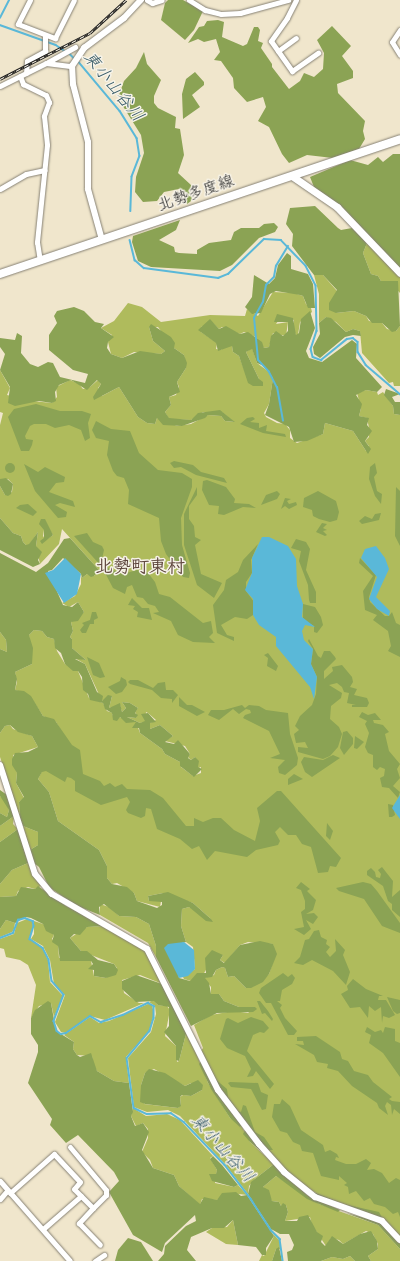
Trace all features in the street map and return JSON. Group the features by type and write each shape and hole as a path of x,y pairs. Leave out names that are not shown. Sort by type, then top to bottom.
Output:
{"main road":[{"name":"北勢多度線","path":"0,274 400,139"},
{"path":"292,176 336,207 400,272"}],"street":[{"path":"30,0 18,24 45,36 55,38 74,0"},
{"path":"102,240 88,189 85,125 73,84 73,64 78,54 124,18 141,0"},
{"path":"147,0 152,2 162,0"},
{"path":"189,0 205,10 221,14 240,13 288,0"},
{"path":"296,0 287,18 271,40 292,71 318,53"},
{"path":"400,30 392,42 400,55"},
{"path":"26,73 27,61 45,51 45,36"},
{"path":"278,51 296,38"},
{"path":"0,86 72,48"},
{"path":"46,62 73,64"},
{"path":"20,76 23,84 46,95 49,102 44,116 46,170 38,242 40,261"},
{"path":"0,189 26,174 46,170"},
{"path":"0,766 34,874 52,894 147,949 215,1085 259,1144 284,1172 315,1197 382,1221 400,1240"},
{"path":"70,1146 106,1190 106,1195 79,1223 100,1245"},
{"path":"0,1199 54,1154 80,1182 74,1188 93,1208"},
{"path":"0,1181 8,1192 43,1229 70,1261"},
{"path":"43,1229 81,1196"},
{"path":"95,1261 104,1255"}],"green space":[{"path":"168,0 183,0 203,11 194,30 185,40 161,20 165,3"},
{"path":"218,20 224,22 222,37 243,46 247,44 254,27 258,27 260,30 258,41 263,43 261,48 272,64 272,67 289,89 300,81 304,73 314,77 323,69 324,53 317,40 332,26 351,46 342,56 353,71 353,78 337,84 338,93 365,121 363,131 365,139 359,149 333,158 307,155 289,163 282,154 269,127 258,121 266,107 263,97 247,102 234,88 233,78 221,61 214,60 220,52 216,39 204,42 198,39 188,43 199,27 204,26 207,21"},
{"path":"144,52 147,64 161,80 154,96 154,103 158,108 176,117 175,128 180,129 184,155 178,173 191,185 194,193 191,201 187,204 184,191 179,189 164,192 157,201 143,202 135,192 136,177 144,153 141,135 121,103 119,95 124,81 136,68"},
{"path":"195,72 204,82 204,85 192,95 200,107 183,119 182,94 186,79"},
{"path":"393,154 400,154 400,268 341,206 314,187 310,177 350,160 368,165 378,157 383,162"},
{"path":"315,206 338,228 341,230 352,228 367,243 363,253 371,274 378,276 381,281 398,281 400,326 396,331 392,332 382,323 372,323 366,316 354,311 336,313 329,310 329,303 337,290 323,275 314,275 292,246 293,234 286,224 290,208"},
{"path":"180,220 176,230 159,240 174,247 175,252 179,253 197,254 197,250 209,243 231,240 234,232 241,228 259,228 264,224 274,223 278,227 275,232 259,238 232,265 220,271 151,267 138,261 132,242 133,236"},
{"path":"367,243 400,276 400,293 389,281 381,281 378,276 371,274 363,253"},
{"path":"287,253 291,256 291,269 308,274 313,284 315,308 308,308 303,296 276,291 270,294 261,313 252,314 245,307 252,297 254,275 269,284 275,278 278,265"},
{"path":"314,275 323,275 337,291 336,313 354,311 366,316 369,321 382,323 387,329 396,331 400,326 400,386 394,386 393,382 389,383 362,353 360,331 353,329 346,332 336,322 326,317 319,323 319,294"},
{"path":"273,292 294,293 303,296 306,304 311,308 312,312 300,322 298,335 296,335 293,328 294,320 281,317 276,324 288,322 286,336 273,333 269,347 264,348 256,337 244,332 240,334 222,327 219,329 213,323 201,327 201,332 217,343 216,349 221,350 225,346 232,346 233,352 239,356 245,372 259,379 246,352 252,348 257,363 269,372 273,378 269,404 264,413 266,417 277,423 285,424 290,430 290,438 297,443 323,434 325,423 353,431 366,451 369,446 365,441 369,437 369,428 367,418 359,416 361,408 357,393 366,390 377,392 378,395 383,392 393,406 394,414 400,415 400,1237 383,1219 332,1202 299,1183 271,1155 220,1089 201,1051 203,1048 194,1025 211,1015 233,1011 248,1013 255,1007 239,1007 224,1001 219,994 211,994 211,987 204,978 214,975 216,970 222,967 225,968 228,977 234,976 246,988 254,986 269,974 274,959 273,944 248,942 240,945 225,963 220,960 223,955 206,962 207,968 203,975 191,981 184,979 183,977 195,969 193,947 186,942 181,926 182,909 189,907 211,919 193,903 163,893 148,896 149,901 161,901 160,907 137,901 134,893 117,883 112,884 107,878 107,866 99,850 58,821 49,792 38,779 62,732 56,722 43,716 32,699 25,693 15,690 17,682 15,672 32,664 29,635 34,630 42,631 47,637 54,639 57,651 65,664 78,671 89,698 103,703 107,711 113,713 112,715 136,722 140,733 162,749 165,754 180,762 181,767 193,776 201,773 201,767 198,768 195,757 191,760 188,757 190,754 185,746 165,741 173,736 160,725 150,729 150,723 156,720 148,713 146,712 145,722 140,723 127,717 136,718 137,715 135,712 138,708 130,703 122,702 126,708 122,712 120,705 109,708 112,696 102,701 85,664 73,657 86,660 72,648 72,639 70,637 73,631 71,622 84,612 78,602 69,607 62,603 75,596 81,584 81,576 82,578 87,574 94,576 99,570 62,529 59,544 40,564 36,546 38,532 29,545 26,545 21,536 13,533 0,518 0,486 5,495 12,492 13,484 8,479 0,479 0,425 3,413 0,412 0,370 10,388 7,395 32,401 52,403 57,397 56,387 70,380 79,384 83,389 90,387 98,380 101,384 98,388 102,396 119,387 138,417 147,423 155,424 157,418 177,426 191,424 208,415 221,416 225,421 234,422 222,412 203,412 191,420 169,419 165,412 171,405 169,397 176,395 179,387 177,382 186,368 184,355 174,348 158,327 149,327 153,341 165,351 161,354 134,352 122,358 111,354 108,342 112,335 101,328 114,321 128,303 142,307 161,322 210,315 245,316 247,309 258,316","holes":["45,524 53,535 46,540 43,536"]},
{"path":"74,307 84,311 95,322 104,324 101,328 114,337 108,342 107,348 111,354 122,358 140,351 161,354 165,351 153,341 149,327 151,324 171,337 175,343 174,348 184,355 187,363 186,368 177,382 180,392 169,397 171,405 165,412 169,418 191,420 198,413 220,410 235,422 225,421 221,416 208,415 205,418 182,426 163,425 157,418 155,424 147,423 138,417 119,387 94,400 93,397 101,384 97,380 87,390 71,380 59,385 55,392 56,401 52,403 39,401 15,406 8,403 10,387 0,370 5,354 0,347 0,338 15,340 17,333 22,336 21,353 30,364 38,367 48,362 53,363 60,377 85,383 88,374 73,370 49,350 49,335 57,323 54,316 57,311"},
{"path":"310,311 315,328 306,351 309,358 322,362 352,340 357,344 356,358 382,387 377,392 366,390 356,395 362,404 359,416 369,418 367,425 372,431 365,441 371,449 368,454 353,431 325,423 323,434 307,441 294,442 289,427 265,415 269,404 273,378 264,366 257,363 252,349 246,352 259,379 263,382 263,386 253,386 248,383 239,356 233,352 232,346 218,351 216,343 198,330 210,319 219,329 226,326 240,334 248,332 262,342 264,348 269,347 271,336 276,331 283,336 288,331 288,322 274,322 277,314 293,318 296,335 299,333 301,319"},
{"path":"326,317 331,318 346,332 353,329 360,331 361,336 353,335 345,337 320,358 314,354 313,347 320,334 319,323"},
{"path":"386,389 400,394 392,397 395,402 400,402 400,415 394,414 393,406 384,395"},
{"path":"36,404 60,411 82,411 91,414 88,423 90,438 85,441 81,430 69,425 55,428 46,424 34,424 30,426 25,436 26,439 33,440 32,445 29,451 21,451 8,417 14,409"},
{"path":"253,417 255,419 250,422 259,423 259,428 267,425 266,431 285,434 286,437 263,433 240,424 247,418"},
{"path":"96,421 111,429 130,431 139,453 158,470 182,473 192,479 192,487 181,518 182,545 190,573 189,578 183,577 166,554 161,541 159,518 128,504 129,490 124,478 117,476 113,471 107,455 109,441 96,438 92,430"},
{"path":"174,461 193,465 201,472 224,478 227,483 196,475 181,467 174,468 170,463"},
{"path":"8,463 12,463 14,464 14,472 8,473 5,470 5,466"},
{"path":"375,463 377,473 374,477 377,491 382,494 381,504 375,496 369,479 370,467"},
{"path":"24,464 38,472 45,467 65,477 64,482 56,483 49,492 73,501 75,507 60,503 55,505 67,512 66,517 58,518 35,491"},
{"path":"6,478 13,484 11,494 8,496 5,495 0,486 0,479"},
{"path":"207,480 226,487 235,499 234,503 249,504 256,508 243,507 224,515 218,514 219,506 209,505 202,490 203,481"},
{"path":"197,487 197,495 189,506 189,519 194,526 195,537 201,540 195,545 201,574 222,583 214,598 197,585 184,545 184,514"},
{"path":"396,487 400,491 400,546 395,536"},
{"path":"277,491 280,494 277,499 261,505 266,495"},
{"path":"318,491 336,501 339,512 337,520 330,522 319,519 313,516 312,510 303,507 304,498"},
{"path":"285,498 291,499 287,501 289,504 296,502 297,505 289,509 285,506 281,509"},
{"path":"28,504 37,512 33,516 16,508 20,505"},
{"path":"381,513 379,520 362,524 359,521 365,516 372,519 375,514"},
{"path":"0,518 13,533 21,536 26,545 29,544 38,532 36,546 42,552 38,560 40,564 33,567 0,550"},
{"path":"41,519 45,519 53,535 42,544 40,541 44,538 44,530 39,524"},
{"path":"322,523 327,524 323,528 327,530 323,531 327,535 325,536 316,532"},
{"path":"87,533 93,542 102,546 104,550 101,563 108,563 108,568 123,574 137,570 148,573 155,582 159,594 170,597 203,623 211,621 213,633 209,637 215,643 193,642 178,635 171,621 153,613 159,612 155,606 148,604 143,598 137,597 132,585 127,587 125,594 113,588 102,567 74,536"},
{"path":"70,538 99,570 94,576 91,577 87,574 82,578 81,574 63,558 52,570 48,571 63,605 72,607 78,602 84,612 78,621 71,622 73,631 70,637 72,639 72,648 86,660 75,659 85,664 97,692 103,696 102,701 108,695 112,696 109,708 120,703 122,712 126,708 122,702 130,703 138,708 135,713 138,715 136,718 127,717 140,723 145,721 141,714 148,713 156,722 150,723 150,729 160,725 173,736 165,742 174,744 178,740 190,754 188,758 191,760 195,757 199,761 198,767 202,769 194,777 180,766 180,762 165,754 162,749 140,733 139,728 132,728 136,722 126,723 120,717 117,721 113,720 112,713 105,709 103,703 90,700 88,694 83,690 82,677 78,671 73,671 65,664 61,653 55,648 54,639 47,637 42,631 34,630 29,635 33,648 32,664 15,672 17,679 15,690 24,691 31,696 43,716 54,719 72,745 80,750 83,774 100,781 104,786 110,783 115,787 122,784 127,789 150,790 163,798 186,826 194,826 194,818 203,822 213,818 221,818 234,830 255,841 260,821 257,808 277,791 281,791 341,858 336,867 330,866 328,872 318,873 311,847 302,844 296,835 288,835 280,827 275,832 280,841 278,845 256,850 247,857 215,851 207,860 199,846 192,849 180,839 157,829 151,809 146,808 145,816 141,818 128,813 126,810 130,802 127,797 101,805 75,791 75,781 71,778 67,777 65,782 46,771 42,772 38,779 49,792 58,821 99,850 107,866 107,878 112,884 127,887 134,893 137,901 157,908 162,905 162,902 149,901 148,896 168,892 193,903 211,919 213,922 206,921 189,907 182,909 181,926 186,942 173,945 179,978 190,981 197,973 206,973 205,958 212,950 223,955 220,960 224,963 240,945 260,941 273,944 277,954 269,974 263,982 251,988 246,988 234,976 228,977 225,968 222,967 216,970 212,977 205,978 209,983 211,994 219,994 224,1001 239,1007 255,1007 257,1009 253,1012 217,1013 191,1026 156,957 156,946 149,924 136,917 119,916 104,904 99,907 100,915 75,905 49,887 39,867 34,863 30,850 38,845 38,832 23,826 20,818 19,802 24,797 16,783 17,773 12,765 12,759 15,753 28,752 38,747 32,736 18,732 10,725 5,726 0,733 0,649 7,652 6,640 0,632 0,553 36,572 48,563 64,539"},
{"path":"296,539 306,542 310,549 306,570 316,592 316,603 310,603 309,600 308,585 299,561 301,551 291,548"},
{"path":"258,544 251,560 252,573 246,582 246,591 254,602 253,615 247,619 235,617 221,625 227,635 234,637 234,641 217,633 213,605 224,590 226,580 238,572 243,560"},
{"path":"360,558 376,575 369,597 370,602 385,616 389,616 392,612 396,623 400,625 400,657 388,651 391,646 388,631 373,620 377,615 365,610 363,591 373,576 359,563"},
{"path":"132,598 142,608 149,608 152,620 137,617 138,612 133,609 135,606 128,605"},
{"path":"303,604 315,607 321,617 323,625 317,633 314,632 314,626 303,620"},
{"path":"92,612 96,612 98,618 94,620 94,624 90,624 86,633 82,633 80,630 84,625 82,623 90,620"},
{"path":"0,632 6,640 7,652 0,649"},
{"path":"309,639 318,656 321,658 324,651 330,651 336,659 324,671 324,679 333,671 332,667 342,665 352,677 353,682 350,687 357,689 354,695 367,698 369,703 367,707 352,707 352,705 356,705 347,703 349,693 344,692 342,687 337,683 329,685 342,693 341,698 331,706 330,719 339,727 342,734 338,747 330,756 323,759 298,752 298,747 308,748 305,742 296,743 294,734 299,730 295,726 300,716 312,705 316,694 317,677 311,664 313,649 308,641"},
{"path":"268,653 278,666 276,671 267,666 268,658 264,655"},
{"path":"87,657 99,663 105,677 100,678 93,675"},
{"path":"121,677 126,680 127,685 122,692 116,694 108,687 120,681"},
{"path":"130,680 138,680 153,688 158,683 165,682 166,690 173,690 178,695 172,703 172,699 161,698 152,690 130,684 128,682"},
{"path":"179,697 187,705 192,705 205,712 197,716 179,706"},
{"path":"242,705 245,708 249,705 259,706 266,710 288,713 290,734 298,758 297,765 285,775 279,773 278,767 285,760 270,758 280,754 269,731 243,718 245,715 251,713 250,710 246,709 239,714 233,709 219,720 208,715 211,710 224,710"},
{"path":"362,712 368,715 375,713 381,720 373,720 374,723 383,725 389,732 385,734 389,751 400,764 397,769 400,778 393,786 400,792 398,798 389,788 382,787 380,778 384,776 385,769 380,767 377,770 373,767 373,755 368,753 365,747 369,733 365,724 367,721 359,717"},
{"path":"10,725 13,729 32,736 38,747 13,755 17,773 16,783 24,798 19,802 20,818 0,757 0,733 5,726"},
{"path":"347,731 353,738 353,744 344,755 340,748 343,732"},
{"path":"355,736 364,742 357,749 354,748"},
{"path":"333,755 340,758 312,777 305,772 301,762 304,757 323,760"},
{"path":"294,774 303,779 288,785 288,779"},
{"path":"0,790 7,795 14,816 0,826 0,813 7,817 9,810 0,796"},
{"path":"0,796 7,803 9,810 7,817 0,813"},
{"path":"388,804 393,805 395,815 392,817 389,817"},
{"path":"14,816 13,824 18,829 0,842 0,826"},
{"path":"327,823 333,831 330,840 326,836"},
{"path":"23,826 38,832 38,845 30,850"},
{"path":"18,829 28,863 12,870 0,884 0,842"},
{"path":"28,863 41,886 35,889 28,887 18,891 16,896 0,897 0,884 12,870"},
{"path":"382,867 393,881 392,897 400,890 400,917 392,910 392,904 388,901 383,886 367,875 367,871 371,868 375,872 376,877 380,878 381,874 378,870"},
{"path":"301,882 310,889 307,891 316,900 313,910 306,914 314,913 318,917 313,924 306,920 311,929 304,935 294,929 304,927 301,912 305,909 305,901 301,890 296,888"},
{"path":"363,882 371,884 377,891 400,923 400,933 382,926 364,899 339,891 336,888"},
{"path":"38,886 66,906 105,926 87,927 80,935 74,934 70,938 81,951 87,951 98,960 114,964 118,970 116,975 106,978 94,976 94,970 88,969 93,964 91,961 60,961 58,946 52,942 54,935 46,931 43,924 31,918 26,917 15,923 6,920 0,929 0,897 16,896 21,887 35,889"},
{"path":"100,904 109,907 119,916 136,917 149,924 156,946 156,957 148,943 100,915"},
{"path":"27,919 32,921 33,926 29,939 42,947 48,960 50,982 63,996 54,1017 51,1003 39,1006 31,1018 36,985 28,965 20,960 6,957 4,949 0,948 0,939 14,934 17,923"},
{"path":"6,920 15,923 14,929 12,932 0,937 0,929"},
{"path":"34,921 43,924 54,935 52,939 58,945 59,958 91,961 94,976 106,978 117,968 114,964 81,951 70,938 87,927 105,926 137,943 146,953 165,985 140,975 122,980 124,993 139,1003 144,1003 105,1020 90,1016 66,1033 61,1032 55,1022 65,995 54,984 50,960 43,946 31,939 34,934"},
{"path":"319,930 321,937 327,940 326,944 330,947 326,952 330,957 336,951 335,939 345,950 343,955 350,972 346,985 333,971 312,960 303,965 294,963 300,957 305,940 309,939 314,931"},
{"path":"283,973 288,977 292,974 295,978 292,984 282,990 280,1001 277,1001 282,1005 280,1008 285,1018 297,1031 294,1035 288,1035 271,1003 266,1003 259,993 261,988"},
{"path":"136,975 165,985 187,1030 179,1061 176,1060 176,1046 164,1032 169,1026 169,1007 158,1005 154,1001 136,1002 122,989 122,981"},
{"path":"353,979 366,989 383,996 379,996 378,1000 386,1000 395,1015 389,1018 383,1016 382,1023 381,1007 375,1011 369,1006 368,1018 360,1007 350,1008 341,994 348,990 347,986"},
{"path":"387,997 400,1000 400,1013 397,1014 393,1011"},
{"path":"154,1000 158,1005 167,1006 170,1010 165,1036 176,1046 177,1062 179,1061 187,1030 208,1083 230,1118 241,1125 250,1142 274,1164 255,1179 249,1186 248,1194 225,1164 180,1116 168,1110 147,1112 134,1107 128,1058 151,1032 156,1014 155,1006 149,1002","holes":["154,1069 185,1086 191,1083 202,1090 191,1096 183,1095 180,1097 181,1105 178,1108 144,1104 141,1085 145,1073"]},
{"path":"48,1001 51,1003 56,1031 74,1042 73,1049 77,1055 80,1057 91,1053 97,1071 114,1081 129,1083 133,1112 131,1116 135,1126 143,1123 149,1132 142,1150 153,1168 174,1175 179,1186 200,1204 204,1197 217,1200 222,1193 236,1192 241,1196 247,1195 274,1236 266,1248 266,1255 262,1255 256,1247 238,1245 233,1220 224,1228 212,1228 191,1237 187,1250 196,1261 158,1261 164,1254 165,1246 186,1226 196,1221 195,1215 165,1243 162,1252 133,1235 109,1192 119,1181 114,1172 78,1135 66,1143 50,1125 52,1119 28,1083 38,1052 38,1045 31,1034 31,1018 35,1010"},
{"path":"257,1001 260,1001 268,1011 273,1019 272,1021 265,1013 262,1014"},
{"path":"148,1004 152,1005 154,1014 149,1031 126,1057 129,1083 114,1081 97,1071 93,1064 92,1056 77,1055 73,1049 74,1042 64,1035 90,1017 99,1023 109,1021"},
{"path":"251,1017 263,1021 269,1028 264,1033 260,1032 253,1035 247,1051 274,1084 270,1089 256,1071 253,1076 247,1077 251,1069 245,1056 227,1048 220,1039 226,1019 228,1018 238,1023"},
{"path":"367,1027 375,1032 381,1030 383,1033 385,1027 395,1029 395,1041 400,1043 400,1077 383,1053 369,1043 371,1035 365,1032"},
{"path":"316,1036 340,1052 342,1059 348,1061 354,1071 368,1075 373,1082 392,1097 389,1099 400,1102 400,1114 394,1109 392,1115 391,1105 387,1102 385,1106 388,1115 379,1108 377,1103 352,1086 338,1071 327,1068 328,1064 317,1062 314,1055 295,1044 304,1045 303,1041 297,1041 297,1037"},
{"path":"201,1061 241,1125 240,1127 230,1118 211,1089 199,1064"},
{"path":"149,1069 165,1073 185,1086 198,1080 203,1085 202,1090 191,1096 182,1095 180,1097 181,1106 178,1108 145,1104 140,1102 141,1085 145,1073"},
{"path":"214,1078 227,1089 228,1097 238,1111 241,1112 243,1105 246,1106 255,1132 264,1137 273,1150 269,1150 259,1140 227,1099"},
{"path":"228,1083 258,1083 261,1092 268,1095 266,1109 262,1110 251,1089 231,1087"},
{"path":"282,1099 290,1106 301,1130 323,1145 325,1152 330,1150 337,1154 339,1158 336,1157 335,1160 346,1164 356,1164 366,1159 371,1163 367,1170 374,1169 382,1173 389,1183 396,1178 400,1180 400,1217 398,1212 393,1214 385,1207 374,1204 370,1198 364,1201 356,1191 349,1194 348,1187 344,1185 347,1183 339,1176 339,1180 321,1176 313,1153 302,1151 300,1145 293,1142 287,1133 280,1131 272,1117 274,1104 280,1104"},
{"path":"133,1108 146,1116 167,1114 180,1120 213,1156 210,1158 217,1170 215,1183 234,1187 238,1185 247,1195 231,1193 217,1200 202,1199 200,1205 179,1186 174,1175 153,1168 150,1160 142,1152 148,1138 148,1129 143,1123 136,1126 131,1116"},
{"path":"245,1130 262,1152 243,1134"},
{"path":"213,1156 238,1185 234,1187 212,1181 209,1174 216,1174 217,1170 210,1159"},
{"path":"274,1164 307,1195 340,1210 338,1212 307,1199 276,1176 263,1187 269,1190 272,1201 279,1202 281,1206 283,1203 286,1205 288,1212 285,1221 297,1221 299,1217 308,1215 317,1232 323,1236 321,1242 325,1246 332,1236 343,1244 360,1234 371,1231 377,1241 378,1249 368,1256 371,1261 355,1261 350,1256 343,1259 332,1257 321,1261 288,1261 287,1252 292,1250 294,1245 289,1234 280,1234 271,1229 248,1194 251,1182"},
{"path":"276,1176 319,1204 378,1225 400,1249 400,1261 371,1261 368,1256 378,1249 378,1244 373,1234 366,1231 343,1244 339,1240 331,1238 326,1246 312,1225 310,1217 285,1221 288,1212 286,1205 281,1206 279,1202 272,1201 263,1187"},
{"path":"309,1190 343,1204 379,1212 383,1219 314,1194"},
{"path":"346,1213 380,1222 400,1243 400,1249 378,1225"},
{"path":"233,1220 238,1245 226,1244 206,1232 212,1228 227,1227"},
{"path":"272,1233 280,1241 280,1249 276,1249 272,1261 259,1261 262,1255 264,1256 274,1236"},
{"path":"128,1238 141,1242 153,1261 115,1261 118,1250"},
{"path":"279,1247 282,1261 272,1261 276,1249"},
{"path":"350,1256 355,1261 321,1261 332,1257 343,1259"}],"water":[{"path":"262,537 269,537 288,546 296,559 297,586 303,604 302,617 315,627 305,625 302,631 304,640 313,649 311,664 317,677 314,699 310,687 276,646 276,637 259,625 253,615 253,599 245,590 252,573 252,558"},
{"path":"376,546 385,558 389,569 376,597 390,611 389,616 377,609 369,599 377,577 361,558 365,549"},
{"path":"65,558 81,574 77,594 64,603 45,573 53,570"},
{"path":"400,795 400,819 392,808"},
{"path":"184,942 194,950 195,969 188,976 179,978 164,948 168,944"}],"waterway":[{"path":"0,18 9,0"},
{"name":"東小山谷川","path":"0,25 56,45 65,51"},
{"name":"東小山谷川","path":"69,53 75,59"},
{"name":"東小山谷川","path":"78,61 120,111 137,138 140,156 132,177 131,211"},
{"name":"東小山谷川","path":"130,240 135,260 144,268 218,278 228,274 264,239 281,240 306,266 316,286 317,331 311,349 313,357 321,360 347,339 353,338 358,342 358,352 366,365 400,394"},
{"path":"283,421 277,388 269,372 258,360 254,318 263,302 266,285 274,277 276,266 288,246"},
{"name":"東小山谷川","path":"0,938 13,933 18,920 25,918 33,921 34,926 30,939 43,948 49,960 52,981 64,995 54,1021 57,1031 61,1034 66,1033 90,1016 101,1022 123,1015 148,1003 154,1006 154,1018 150,1031 127,1058 134,1108 147,1114 171,1113 184,1122 225,1165 251,1199 271,1230 280,1239 283,1261"}],"railway":[{"path":"0,79 90,33 126,0"}],"district":[{"name":"北勢町東村","path":"140,568"}]}
